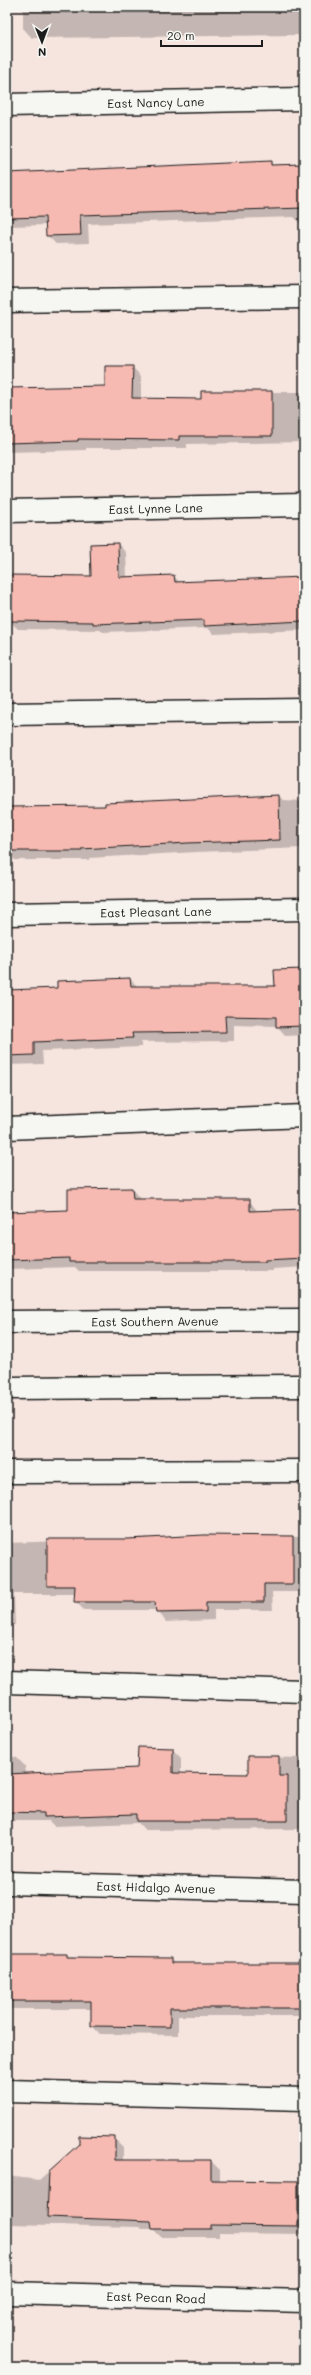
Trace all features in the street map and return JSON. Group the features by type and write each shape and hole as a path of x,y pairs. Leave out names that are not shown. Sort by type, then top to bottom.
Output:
{"street":[{"name":"East Nancy Lane","path":"7,105 304,99"},
{"path":"7,301 304,297"},
{"name":"East Lynne Lane","path":"7,511 304,505"},
{"path":"7,714 304,710"},
{"name":"East Pleasant Lane","path":"7,914 304,909"},
{"path":"7,1128 304,1116"},
{"name":"East Southern Avenue","path":"7,1322 304,1320"},
{"path":"7,1388 304,1386"},
{"path":"7,1472 304,1471"},
{"path":"7,1682 304,1691"},
{"name":"East Hidalgo Avenue","path":"7,1883 304,1891"},
{"path":"7,2091 304,2099"},
{"name":"East Pecan Road","path":"7,2293 304,2301"}],"building":[{"path":"271,161 271,165 304,164 304,208 80,215 81,235 46,236 45,217 7,218 7,173"},
{"path":"105,366 133,366 132,398 201,399 201,391 272,391 272,436 179,436 179,440 78,439 78,441 7,443 7,388 105,386"},
{"path":"118,543 119,577 174,575 175,582 304,577 304,621 204,626 204,620 93,624 93,622 8,621 8,575 91,576 90,544"},
{"path":"279,795 280,840 188,843 81,849 81,851 7,851 7,807 105,806 105,803"},
{"path":"304,969 304,1026 276,1027 276,1017 225,1016 226,1032 132,1033 133,1038 34,1042 34,1055 7,1056 7,990 57,988 57,981 130,978 131,986 275,986 274,970"},
{"path":"132,1188 133,1199 250,1199 250,1211 304,1209 304,1258 265,1260 265,1262 69,1262 69,1258 7,1260 7,1212 68,1210 68,1189"},
{"path":"204,1535 293,1536 293,1584 264,1584 264,1602 206,1602 206,1612 156,1613 155,1602 74,1602 75,1586 47,1586 47,1539 128,1539"},
{"path":"138,1747 173,1748 173,1773 248,1774 248,1756 279,1756 279,1776 287,1776 287,1821 136,1821 136,1814 44,1817 44,1813 7,1812 7,1774 137,1768"},
{"path":"7,1954 67,1954 67,1957 171,1958 171,1963 304,1963 304,2008 170,2008 170,2027 91,2026 91,2001 7,2001"},
{"path":"79,2136 115,2137 115,2160 211,2160 211,2180 298,2181 298,2226 211,2225 211,2229 152,2229 151,2221 47,2217 49,2171 79,2144"}]}
